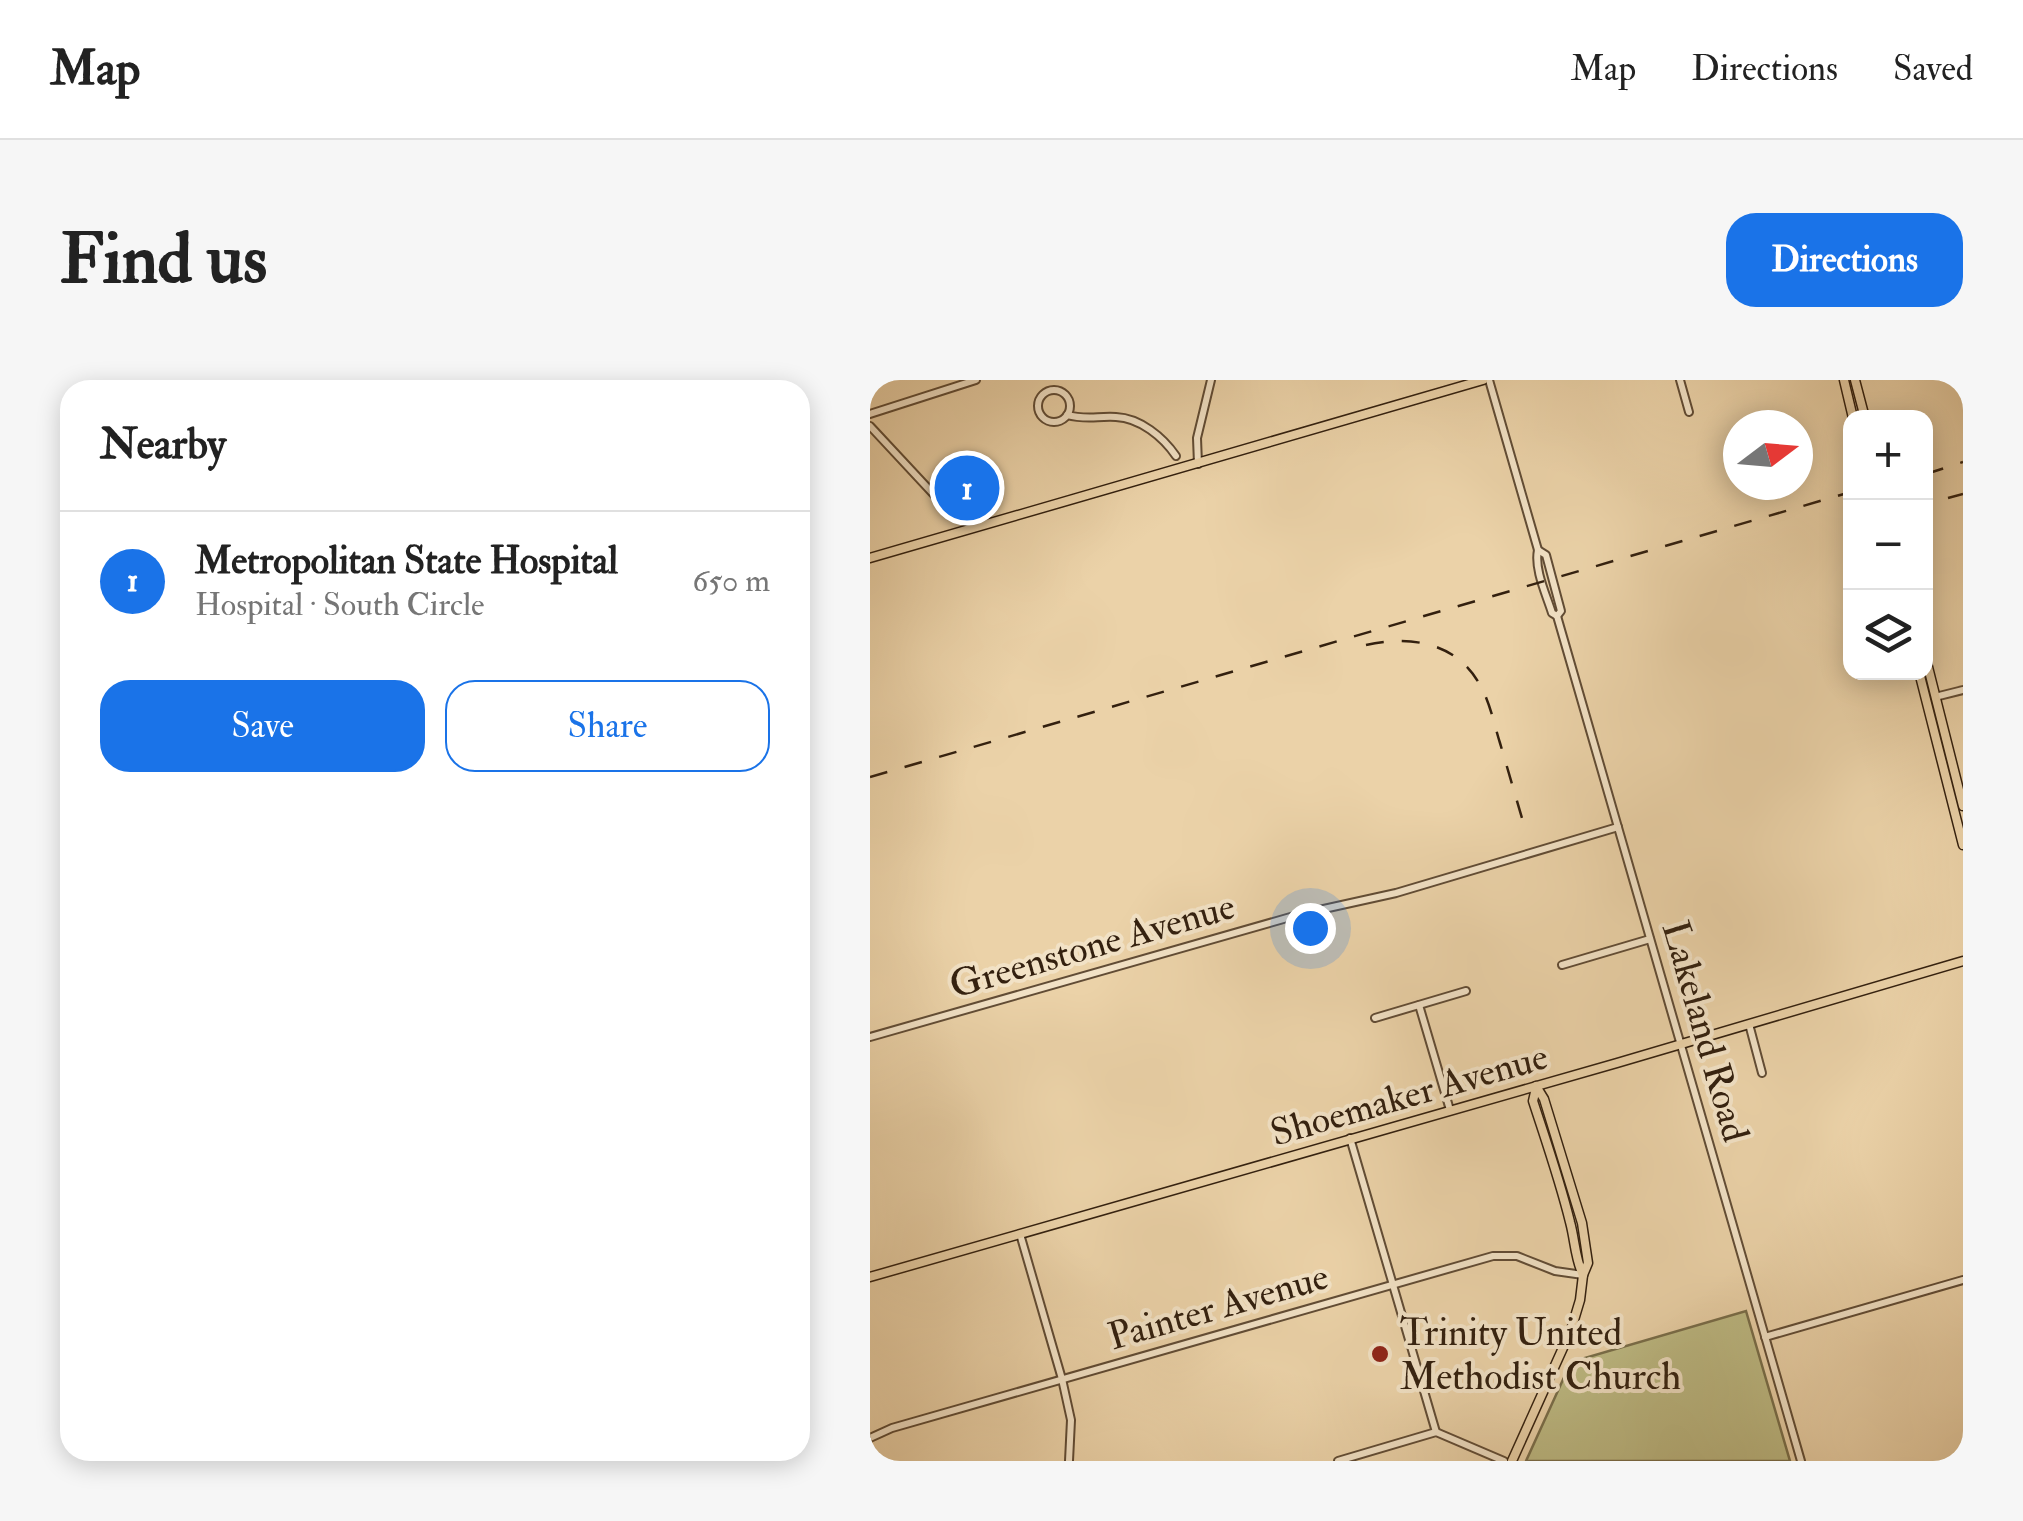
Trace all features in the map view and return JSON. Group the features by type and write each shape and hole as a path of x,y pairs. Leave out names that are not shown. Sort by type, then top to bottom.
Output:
{"main road":[{"path":"870,558 1486,380"},
{"path":"1844,380 1851,410"},
{"path":"1855,380 1862,410"},
{"path":"1922,680 1963,806"},
{"path":"1928,680 1963,845"},
{"name":"Shoemaker Avenue","path":"870,1277 1963,961"},
{"path":"1512,1461 1559,1362 1588,1263 1582,1223 1544,1099 1536,1086"},
{"path":"1536,1086 1534,1101 1583,1276"},
{"path":"1564,1198 1574,1196"}],"street":[{"path":"870,414 976,380"},
{"path":"1198,464 1197,438 1211,380"},
{"name":"Lakeland Road","path":"1486,380 1538,550 1546,554 1561,612 1557,616 1801,1461"},
{"path":"1680,380 1690,412"},
{"path":"1049,392 1062,393 1068,401 1067,415 1059,422 1048,421 1038,409 1040,398 1049,392"},
{"path":"1067,415 1084,419 1120,416 1162,438 1176,456"},
{"path":"870,426 952,514"},
{"path":"1930,698 1963,690"},
{"name":"Greenstone Avenue","path":"870,1038 1301,914 1396,893 1618,827"},
{"path":"1562,965 1650,939"},
{"path":"1374,1018 1466,992"},
{"path":"1420,1005 1450,1110"},
{"path":"1749,1024 1762,1073"},
{"path":"1350,1138 1436,1432"},
{"path":"1020,1234 1071,1420 1069,1461"},
{"name":"Painter Avenue","path":"870,1438 892,1428 1502,1255 1583,1276"},
{"path":"1765,1337 1963,1280"},
{"path":"1338,1461 1436,1432 1504,1461"}],"shaded area":[{"path":"1746,1311 1790,1461 1526,1461 1571,1362"}],"railway":[{"path":"1933,472 1963,462"},
{"path":"870,777 1843,494"},
{"path":"1948,498 1963,494"},
{"path":"1366,645 1399,641 1430,645 1459,659 1470,671 1489,706 1524,825"}],"place":[{"name":"Metropolitan State Hospital","path":"967,488"},
{"name":"Trinity United Methodist Church","path":"1380,1354"}]}
